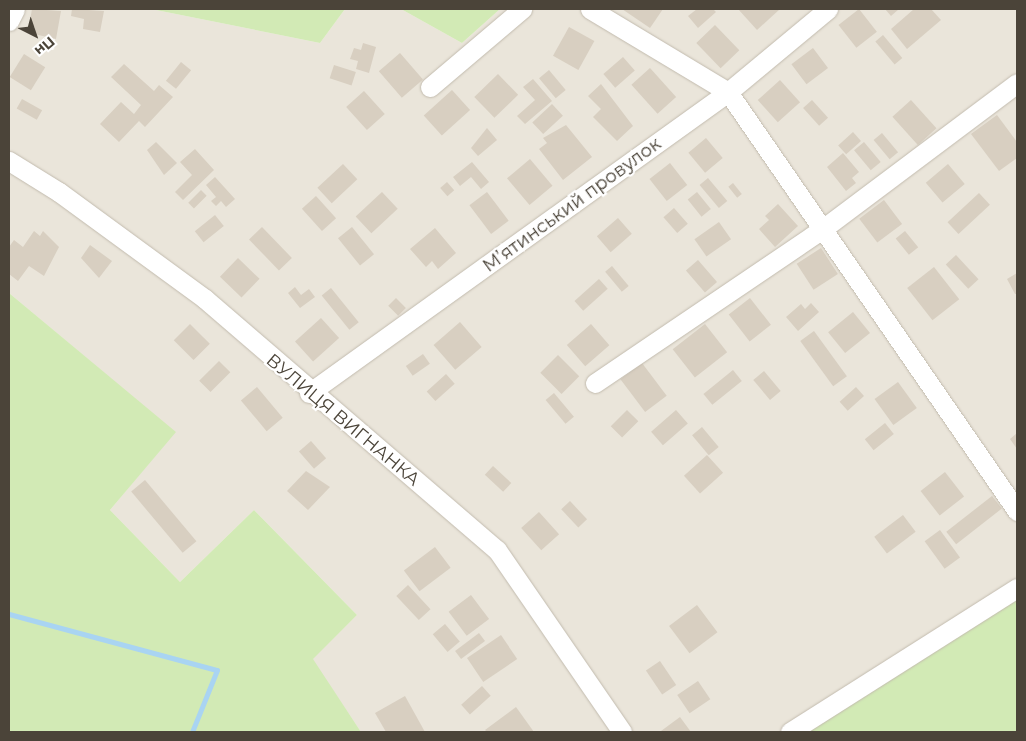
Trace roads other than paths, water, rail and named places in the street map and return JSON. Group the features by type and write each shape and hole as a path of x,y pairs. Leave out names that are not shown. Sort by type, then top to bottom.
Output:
{"street":[{"path":"9,20 15,9"},
{"path":"430,86 522,9"},
{"path":"590,9 728,92 824,228 1017,511"},
{"name":"Мʼятинський провулок","path":"309,393 728,92 828,9"},
{"path":"595,382 824,228 1017,83"},
{"name":"ВУЛИЦЯ ВИГНАНКА","path":"9,161 59,192 204,299 309,393 497,550 622,732"},
{"path":"790,732 1017,588"}],"waterway":[{"path":"9,614 217,670 192,732"}]}
